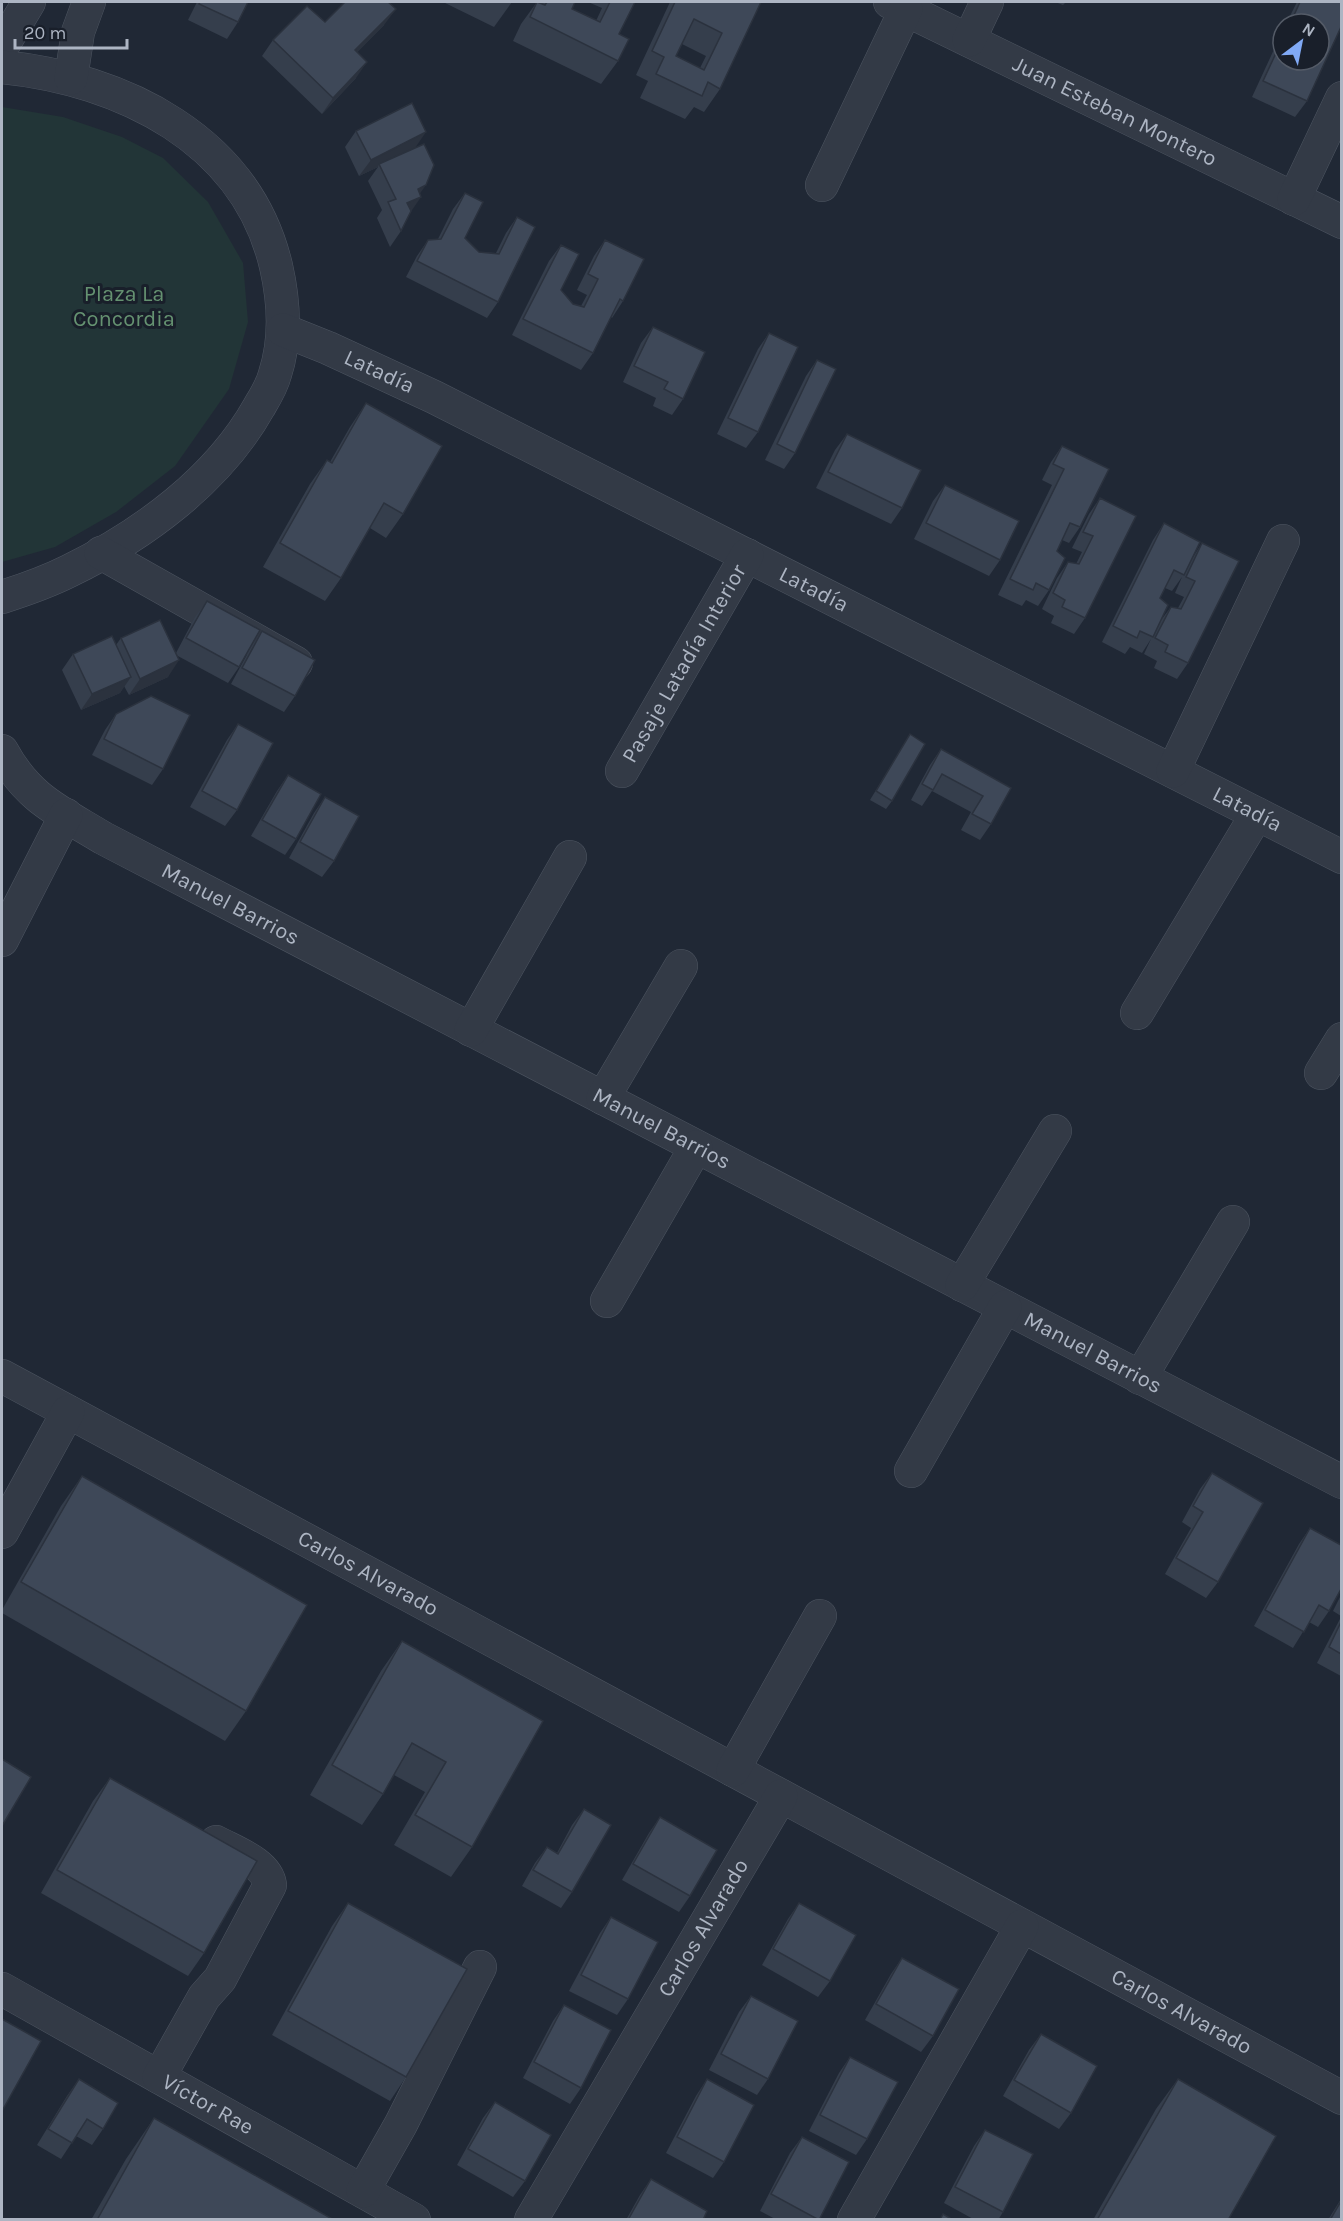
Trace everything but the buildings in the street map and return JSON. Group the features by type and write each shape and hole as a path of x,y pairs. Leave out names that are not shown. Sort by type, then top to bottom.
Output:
{"street":[{"path":"2,47 29,2"},
{"path":"71,78 78,32 89,2"},
{"path":"969,40 987,2"},
{"path":"822,185 898,5"},
{"name":"Juan Esteban Montero","path":"898,5 1341,222"},
{"path":"2,67 29,69 71,78 130,100 158,114 207,149 247,195 262,224 273,254 280,288 283,330 275,374 253,418 220,462 189,492 153,520 101,554 62,575 3,598"},
{"path":"1294,199 1341,98"},
{"name":"Latadía","path":"283,330 434,397 1341,857"},
{"path":"1173,771 1283,541"},
{"path":"101,554 301,666"},
{"name":"Pasaje Latadía Interior","path":"622,771 747,555"},
{"name":"Manuel Barrios","path":"2,751 20,781 34,795 49,807 104,838 1341,1482"},
{"path":"1137,1013 1257,814"},
{"path":"2,940 66,815"},
{"path":"471,1030 570,857"},
{"path":"603,1098 681,966"},
{"path":"1321,1073 1341,1039"},
{"path":"962,1285 1055,1131"},
{"path":"607,1301 696,1147"},
{"path":"1140,1377 1233,1222"},
{"path":"911,1471 1005,1307"},
{"name":"Carlos Alvarado","path":"2,1376 1341,2098"},
{"path":"2,1532 68,1412"},
{"path":"733,1770 820,1616"},
{"name":"Carlos Alvarado","path":"531,2220 781,1796"},
{"path":"159,2077 204,1997 220,1979 270,1885 269,1876 263,1869 195,1830"},
{"path":"854,2220 1022,1926"},
{"path":"363,2191 401,2124 480,1968"},
{"name":"Víctor Rae","path":"2,1989 414,2220"}],"green space":[{"name":"Plaza La Concordia","path":"2,107 63,117 122,137 163,158 208,202 243,263 248,322 229,389 175,466 116,512 55,547 2,562"}]}
